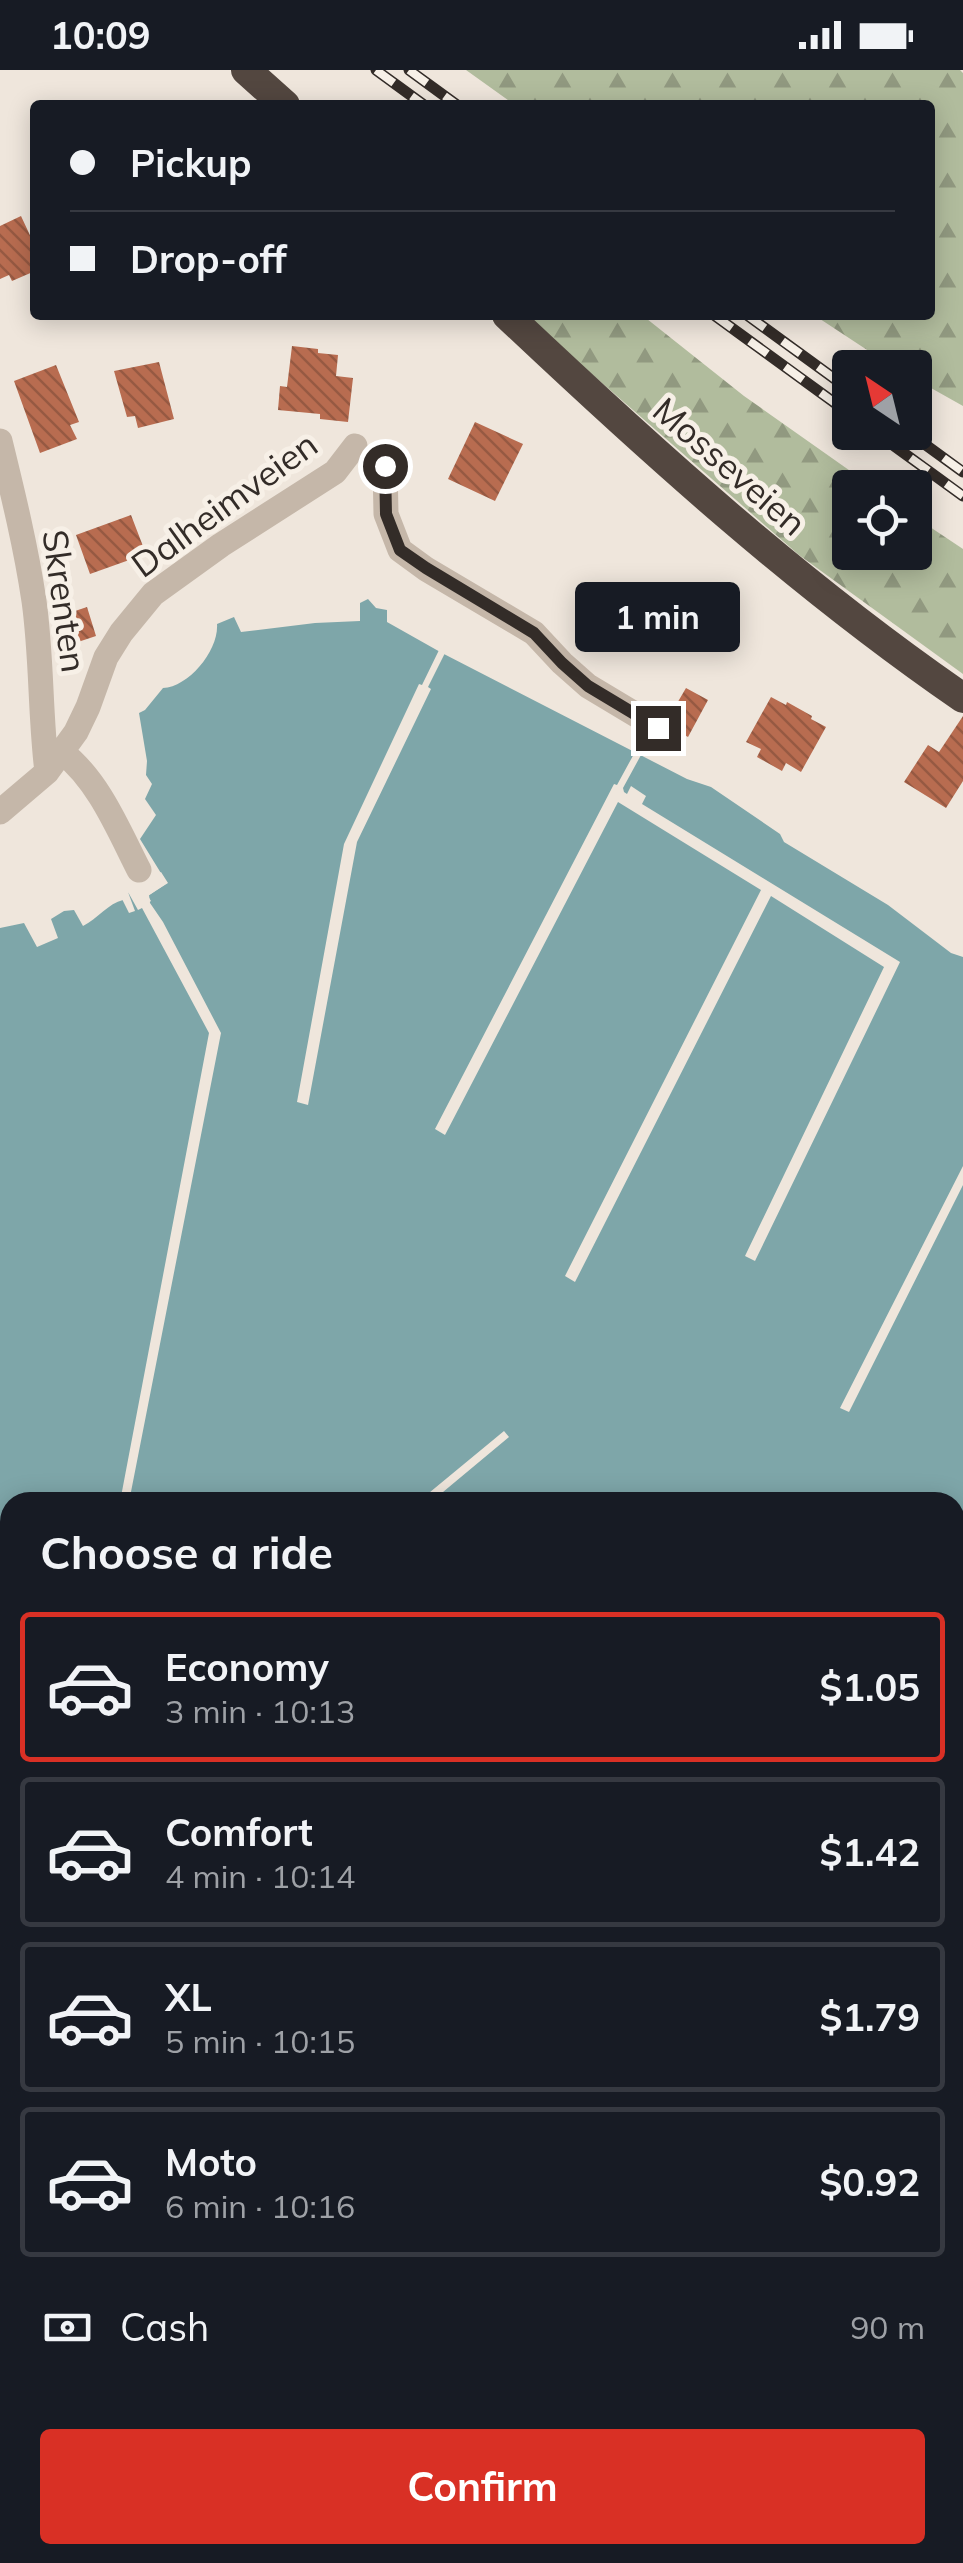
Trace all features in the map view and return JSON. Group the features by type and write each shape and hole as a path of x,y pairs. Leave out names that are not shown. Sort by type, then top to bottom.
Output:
{"highway":[{"path":"246,70 279,100"},
{"name":"Mosseveien","path":"512,320 772,554 963,698"}],"street":[{"name":"Skrenten","path":"0,440 34,602 43,737 54,762"},
{"name":"Dalheimveien","path":"0,812 54,762 76,732 106,657 153,594 335,472 355,446"},
{"path":"385,466 386,514 400,550 534,633 588,686 658,728"},
{"path":"54,762 76,763 88,778 139,870"}],"green space":[{"path":"466,70 960,70 963,406 932,389 932,350 867,350 822,320 935,320 935,100 508,100"},
{"path":"533,320 648,320 744,396 849,470 832,470 832,570 932,570 932,528 963,549 963,674 799,555"}],"water":[{"path":"368,599 376,608 387,610 387,622 442,653 687,779 711,787 780,834 784,842 888,905 951,953 963,957 963,1492 0,1492 0,928 24,923 37,947 58,938 51,919 64,911 74,910 83,926 129,892 139,909 151,901 148,896 167,883 140,839 156,815 145,799 152,784 146,775 139,713 163,688 183,681 200,665 213,645 217,624 234,617 241,632 360,621 360,603"}],"pier":[{"path":"440,648 446,651 428,687 431,689 357,842 308,1105 297,1102 344,844 419,684 422,685"},
{"path":"635,752 641,755 624,792 627,794 631,786 646,796 642,804 900,962 755,1261 745,1256 884,967 771,896 575,1282 565,1276 761,890 618,802 445,1135 435,1129 614,784 617,785"},
{"path":"161,872 168,883 149,895 150,903 221,1033 131,1492 122,1492 209,1033 142,908 138,910 128,892 135,911 129,913 120,895 130,887 140,902 145,899 145,892 161,881 157,874"},
{"path":"963,1166 963,1185 849,1412 840,1408"},
{"path":"504,1431 509,1437 443,1492 430,1492"}],"building":[{"path":"21,216 30,235 30,273 12,281 9,275 0,279 0,226"},
{"path":"292,346 338,355 336,376 353,378 348,422 320,419 320,414 278,410 280,386 287,387"},
{"path":"159,362 174,419 138,428 135,416 127,417 114,371"},
{"path":"56,365 79,422 70,425 77,439 40,453 14,381"},
{"path":"475,422 523,444 495,501 448,479"},
{"path":"131,515 146,554 90,574 76,535"},
{"path":"87,607 96,636 75,643 66,614"},
{"path":"686,688 708,700 688,737 674,729 669,717"},
{"path":"771,697 786,705 787,702 826,727 801,772 786,763 782,771 757,757 761,749 746,742"},
{"path":"963,716 963,781 946,808 904,782 928,745 939,752"}],"railway":[{"path":"376,70 417,100"},
{"path":"409,70 450,100"},
{"path":"721,320 832,401"},
{"path":"754,320 832,377"},
{"path":"932,449 963,472"},
{"path":"900,450 963,496"}],"route":[{"path":"385,466 386,514 400,550 534,633 588,686 658,728"}]}
